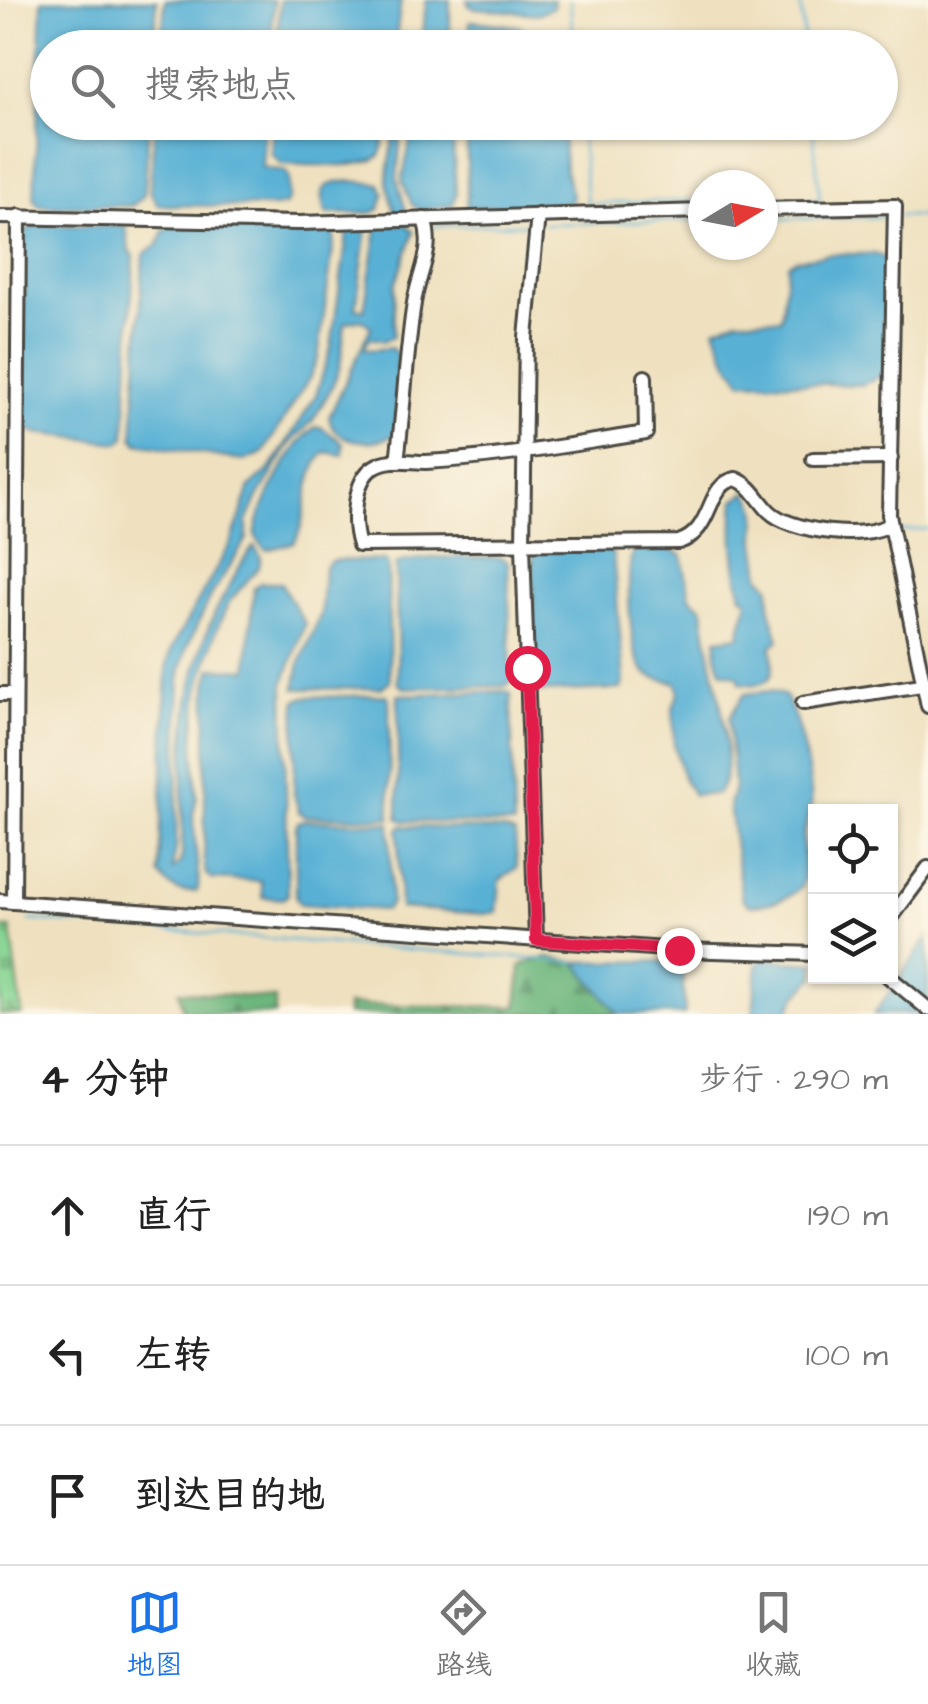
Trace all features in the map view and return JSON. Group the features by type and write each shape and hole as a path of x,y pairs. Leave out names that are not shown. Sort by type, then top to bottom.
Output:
{"street":[{"path":"778,210 896,206 890,524 928,706"},
{"path":"0,217 299,222 688,211"},
{"path":"536,940 523,546 526,337 538,215"},
{"path":"19,216 15,694 7,901 679,950 808,954"},
{"path":"396,461 414,306 430,253 424,218"},
{"path":"645,377 646,433 524,453 379,464 365,475 358,492 355,535 359,545 523,546 688,539 703,524 719,487 726,480 736,479 754,490 767,510 796,524 838,533 880,530 890,524"},
{"path":"813,459 891,458"},
{"path":"803,703 926,684"},
{"path":"0,694 15,694"},
{"path":"898,908 928,868"},
{"path":"898,984 928,1009"}],"green space":[{"path":"0,928 11,928 22,1014 0,1014"},
{"path":"547,957 576,962 618,1014 347,1014 347,1005 517,1007 521,965"},
{"path":"179,991 275,999 275,1014 184,1014"}],"water":[{"path":"42,0 157,0 155,30 41,30"},
{"path":"165,0 274,0 272,30 162,30"},
{"path":"280,0 401,0 397,30 278,30"},
{"path":"426,0 450,0 450,30 423,30"},
{"path":"467,0 554,1 553,7 538,14 476,8 469,6"},
{"path":"470,22 522,27 525,30 470,30"},
{"path":"36,140 148,140 143,197 132,206 48,206 39,205 34,199"},
{"path":"154,140 264,140 262,167 284,171 289,176 289,199 285,205 274,207 158,205 150,191"},
{"path":"272,140 384,140 381,154 364,163 281,164 271,153"},
{"path":"393,140 400,140 397,179 407,214 395,213 387,181"},
{"path":"410,140 453,140 456,193 453,205 421,210 412,205 402,181"},
{"path":"467,140 563,140 571,202 467,208"},
{"path":"352,181 380,184 384,194 380,209 371,213 327,214 323,197 326,187"},
{"path":"378,224 406,224 414,232 395,285 393,337 384,341 371,338 365,345 366,350 392,348 397,354 397,433 379,440 357,441 332,426 329,417 371,327 361,319 345,323 340,367 331,389 313,420 288,446 257,499 247,522 247,539 212,594 187,647 180,672 176,849 172,869 179,865 182,856 184,750 200,651 235,575 255,546 261,558 259,567 229,602 199,689 194,739 197,797 193,815 199,884 197,891 180,891 159,874 167,666 171,649 232,541 250,487 271,468 316,395 331,347 348,229 367,229 356,308 364,310"},
{"path":"39,225 126,226 129,251 134,255 125,438 119,443 36,433 24,427 24,237 26,230"},
{"path":"336,227 318,358 263,453 244,461 138,443 133,437 143,260 145,253 158,245 165,228"},
{"path":"831,254 875,254 889,259 886,374 862,385 742,381 727,360 715,328 738,319 781,319 788,264"},
{"path":"315,427 343,443 343,455 326,452 319,460 294,543 266,550 255,536 263,509 287,461"},
{"path":"747,492 757,510 760,576 770,586 770,609 779,640 771,647 772,673 759,684 740,683 738,676 721,671 716,655 717,639 740,636 748,600 742,596 734,549 735,500"},
{"path":"641,547 667,548 682,555 690,597 703,608 727,757 717,794 693,795 683,778 674,745 677,683 646,673 635,651 629,580 632,554"},
{"path":"533,548 607,548 613,554 624,680 621,689 534,692"},
{"path":"440,557 502,558 508,562 511,682 505,686 404,688 398,683 396,565"},
{"path":"338,560 388,564 390,681 381,688 295,689 300,662 321,614 324,568"},
{"path":"260,583 281,583 305,624 284,683 288,895 283,899 263,897 261,881 212,879 206,874 204,861 207,684 212,668 247,670 254,588"},
{"path":"505,691 511,694 514,825 398,818 398,695"},
{"path":"770,691 784,695 799,733 811,798 803,836 805,870 801,886 784,898 750,905 742,899 729,805 734,787 729,718 744,694"},
{"path":"386,695 390,818 305,816 299,812 294,794 296,701 304,697"},
{"path":"304,820 390,823 391,903 386,910 301,904 296,899 296,827"},
{"path":"402,826 505,830 515,834 517,868 500,880 497,912 400,908 398,829"},
{"path":"928,937 928,1014 874,1014"},
{"path":"762,959 808,962 808,984 788,1014 753,1014 757,965"},
{"path":"669,961 682,968 685,1014 618,1014 576,962"}],"waterway":[{"path":"570,0 572,30"},
{"path":"800,0 803,30"},
{"path":"582,140 587,204 688,201"},
{"path":"778,199 820,199 814,140"},
{"path":"899,216 928,216"},
{"path":"778,219 891,217"},
{"path":"543,224 688,220"},
{"path":"433,226 530,224"},
{"path":"900,531 928,529"},
{"path":"30,920 576,962"}],"route":[{"path":"527,668 536,940 679,950"}]}
